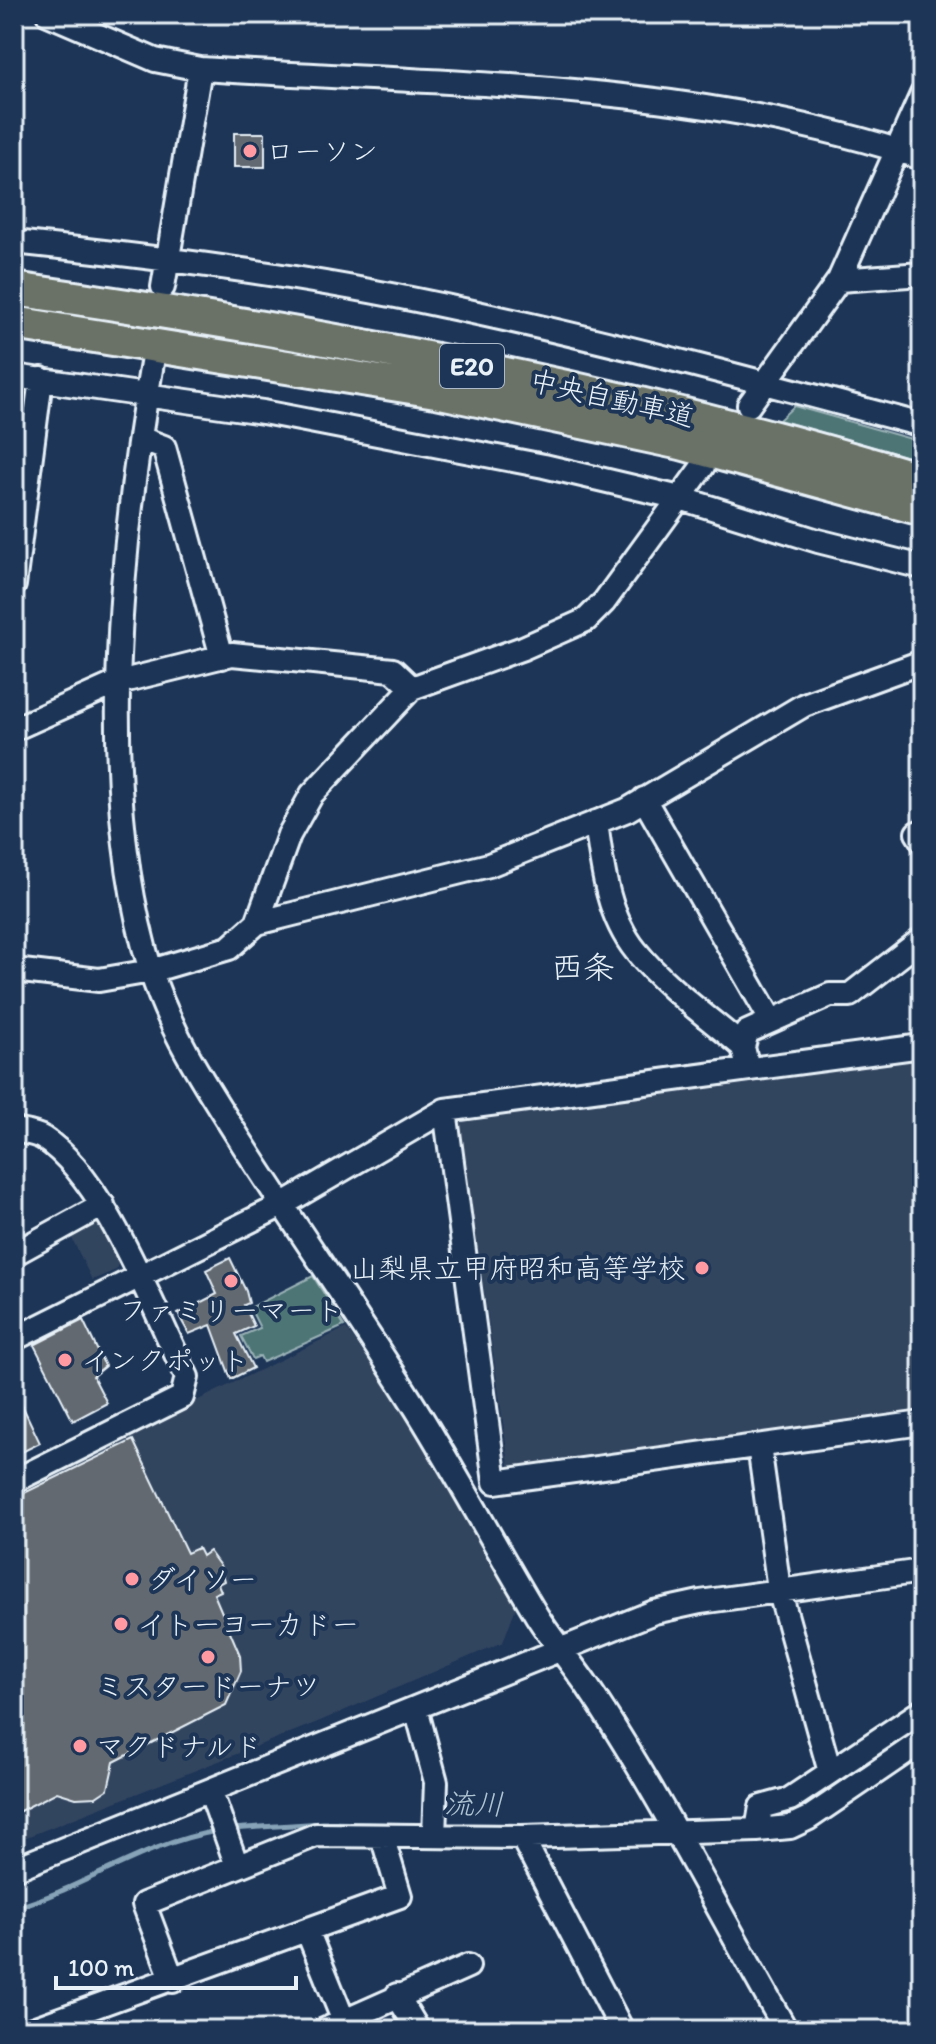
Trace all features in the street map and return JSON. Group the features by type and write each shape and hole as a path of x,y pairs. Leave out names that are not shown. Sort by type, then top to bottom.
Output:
{"highway":[{"name":"中央自動車道","path":"14,289 218,319 443,360 691,416 922,480"},
{"name":"中央自動車道","path":"14,323 436,391 681,443 922,509"},
{"path":"766,465 798,485 922,521"}],"street":[{"path":"48,14 155,60 200,69 598,94 794,124 922,158"},
{"path":"163,287 200,69"},
{"path":"749,405 839,280 922,94"},
{"path":"14,242 166,259 438,304 766,383 922,425"},
{"path":"839,280 922,274"},
{"path":"152,363 125,573 119,682 126,861 151,971 166,1014 189,1059 412,1401 560,1651 585,1683 676,1833 786,2030"},
{"path":"14,376 146,393 503,458 680,498 818,541 922,567"},
{"path":"14,585 41,379"},
{"path":"140,438 164,447 222,657"},
{"path":"257,923 289,835 312,794 412,688 523,648 586,620 604,602 703,466"},
{"path":"14,729 119,682 232,654 393,670 412,688"},
{"path":"14,970 99,980 151,971 229,948 257,923 489,865 644,799 804,705 921,664"},
{"path":"644,799 771,1020"},
{"path":"596,822 604,880 618,920 636,951 745,1058"},
{"path":"922,831 917,833 922,841"},
{"path":"745,1058 747,1032 830,995 850,995 922,939"},
{"path":"14,1339 282,1205 445,1110 745,1058 922,1046"},
{"path":"445,1110 495,1482 922,1423"},
{"path":"14,1130 41,1137 79,1169 103,1205 187,1377 182,1397 14,1481"},
{"path":"14,1254 103,1205"},
{"path":"759,1446 779,1589 830,1772"},
{"path":"14,1869 211,1793 654,1612 779,1589 922,1571"},
{"path":"416,1708 436,1782 434,1836"},
{"path":"757,1830 761,1807 790,1799 922,1711"},
{"path":"173,1981 144,1904 316,1835 522,1837 790,1827 809,1818 922,1741"},
{"path":"211,1793 237,1866"},
{"path":"30,2030 173,1981 400,1896 382,1836"},
{"path":"522,1837 622,2030"},
{"path":"307,1930 333,2024 468,1966"},
{"path":"397,1995 418,2030"}],"shaded area":[{"path":"14,382 30,384 14,513"},
{"name":"山梨県立甲府昭和高等学校","path":"922,1057 922,1417 510,1472 460,1120"},
{"path":"94,1217 101,1221 119,1260 116,1270 92,1280 68,1230"},
{"path":"346,1328 427,1445 516,1607 503,1642 320,1721 14,1842 14,1490"}],"green space":[{"path":"794,406 922,442 922,461 779,420"},
{"path":"313,1276 344,1326 263,1362 260,1356 253,1359 241,1336 260,1328 250,1308"}],"building":[{"path":"234,133 265,133 265,167 234,167"},
{"path":"230,1258 246,1291 249,1303 244,1305 254,1326 236,1334 253,1368 231,1379 211,1325 189,1334 178,1314 217,1294 206,1270"},
{"path":"83,1320 105,1366 93,1376 107,1403 73,1421 34,1345"},
{"path":"14,1388 40,1443 14,1456"},
{"name":"イトーヨーカドー","path":"133,1440 187,1553 198,1548 202,1556 209,1551 220,1566 224,1581 218,1584 221,1591 214,1594 240,1655 241,1671 226,1705 114,1762 108,1789 96,1797 76,1798 57,1792 14,1814 14,1498"}],"waterway":[{"name":"流川","path":"850,1777 922,1729"},
{"name":"流川","path":"231,1829 323,1823 428,1825"},
{"name":"流川","path":"14,1908 66,1889 163,1846 217,1831"}],"place":[{"name":"ローソン","path":"250,151"},
{"name":"山梨県立甲府昭和高等学校","path":"702,1268"},
{"name":"ファミリーマート","path":"231,1281"},
{"name":"インクポット","path":"65,1360"},
{"name":"ダイソー","path":"132,1579"},
{"name":"イトーヨーカドー","path":"121,1624"},
{"name":"ミスタードーナツ","path":"208,1657"},
{"name":"マクドナルド","path":"80,1746"}],"district":[{"name":"西条","path":"583,967"}]}
